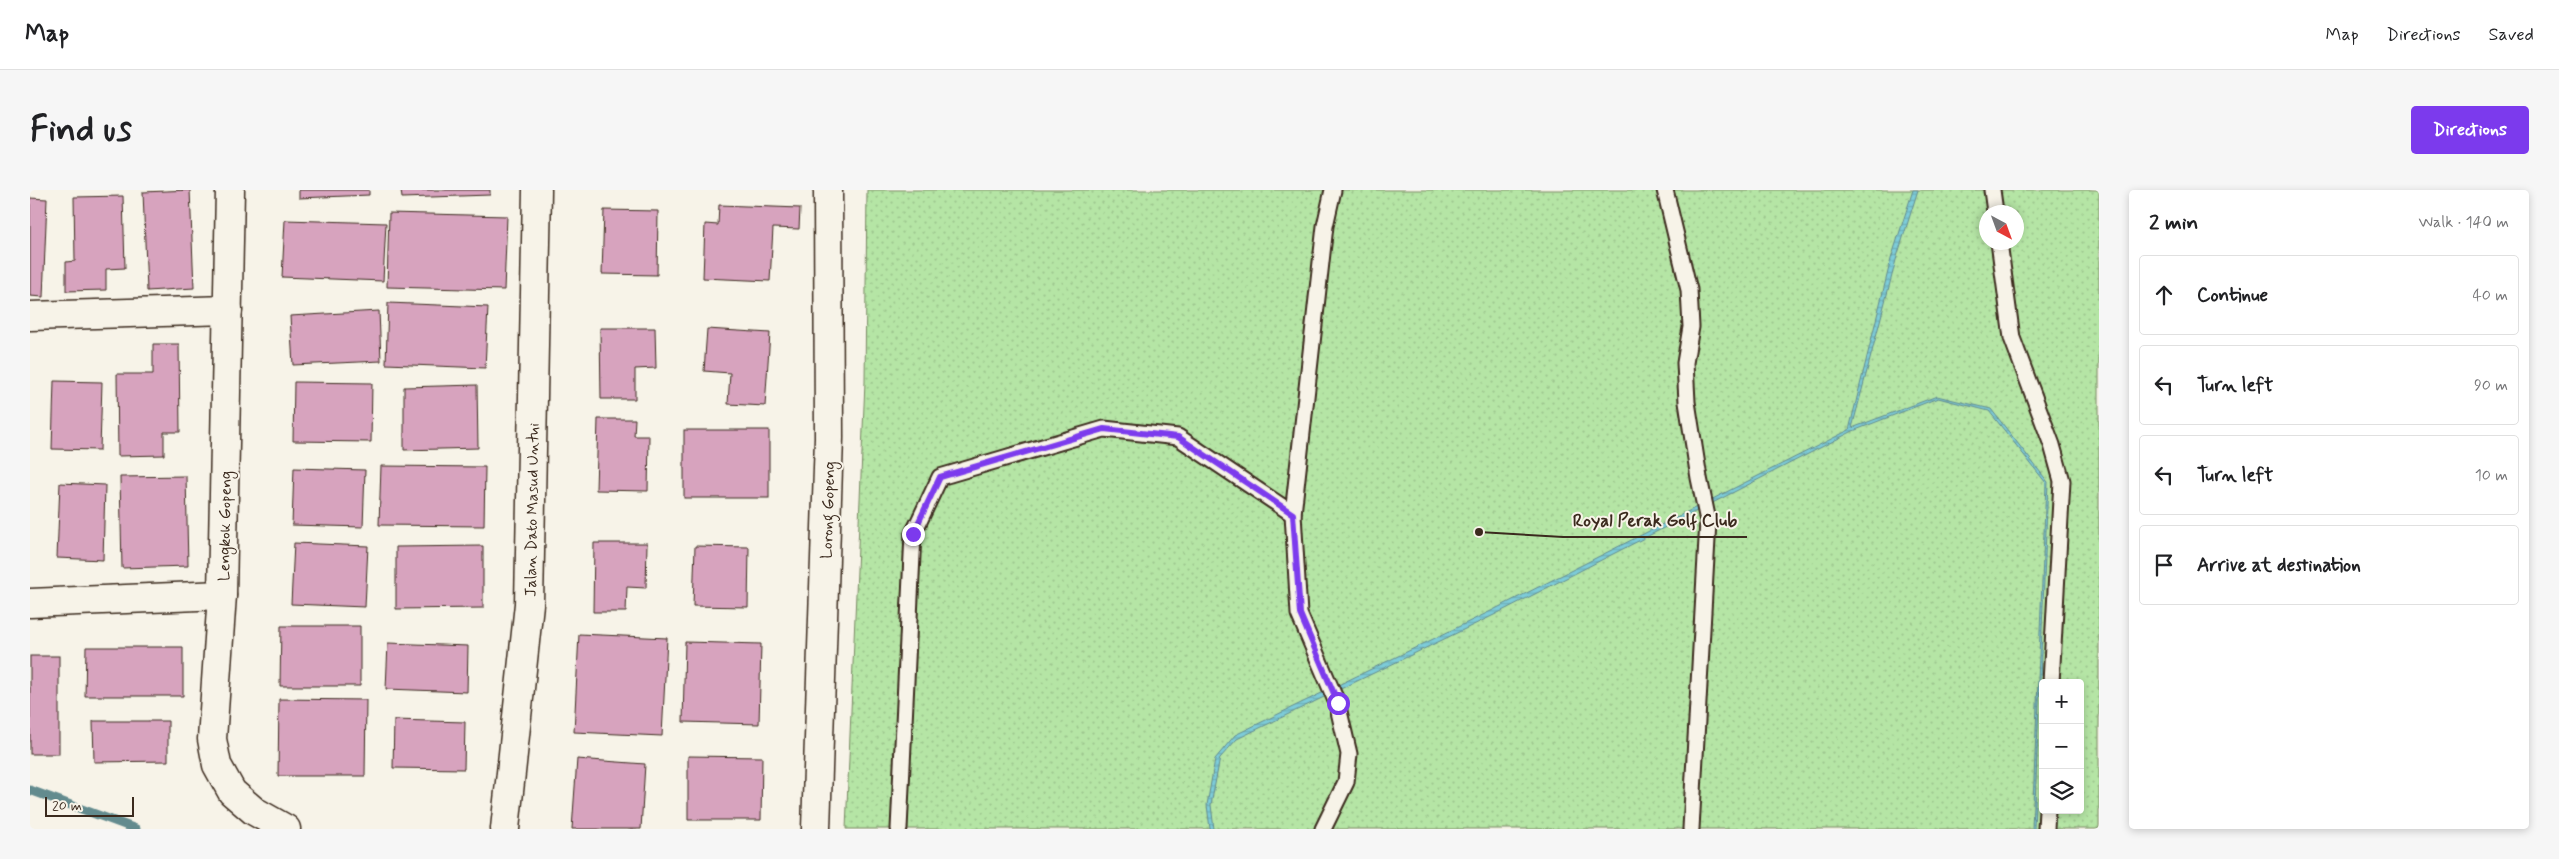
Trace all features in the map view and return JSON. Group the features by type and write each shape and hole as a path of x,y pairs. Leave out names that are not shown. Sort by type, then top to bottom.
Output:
{"street":[{"name":"Lengkok Gopeng","path":"230,190 222,595 212,739 217,765 232,792 254,811 286,829"},
{"name":"Jalan Dato Masud Untui","path":"505,829 529,604 537,190"},
{"name":"Lorong Gopeng","path":"816,829 829,438 828,190"},
{"path":"30,316 228,310"},
{"path":"30,602 222,595"}],"lane":[{"path":"1324,829 1346,782 1349,754 1338,703 1300,614 1293,514 1325,226 1333,190"},
{"path":"1665,190 1689,290 1691,327 1685,363 1687,402 1698,478 1708,521 1691,829"},
{"path":"1992,190 1994,205"},
{"path":"2000,250 2012,338 2052,445 2062,481 2051,679"},
{"path":"899,829 913,534 940,477 1104,429 1178,437 1293,514"},
{"path":"2046,814 2046,829"}],"green space":[{"path":"867,190 2099,190 2099,829 846,829 865,382"}],"water":[{"path":"1913,190 1918,190 1896,260 1852,428 1937,396 1991,409 2048,482 2034,829 2032,829 2046,483 1989,411 1938,398 1853,431 1494,615 1237,739 1220,758 1211,805 1214,829 1210,829 1207,805 1215,759 1235,735 1491,611 1849,430 1891,259"}],"building":[{"path":"190,190 194,288 147,291 143,192"},
{"path":"299,190 369,190 369,195 299,198"},
{"path":"401,190 490,190 490,195 402,198"},
{"path":"123,196 125,268 106,269 106,290 66,291 66,262 75,261 74,197"},
{"path":"30,198 47,199 43,297 30,296"},
{"path":"719,205 800,208 799,229 773,228 770,281 703,278 705,224 718,225"},
{"path":"604,210 658,211 657,275 602,274"},
{"path":"389,213 507,216 504,290 387,287"},
{"path":"285,220 386,223 383,281 282,277"},
{"path":"388,303 488,307 485,368 386,364"},
{"path":"379,311 381,361 293,365 290,316"},
{"path":"600,328 655,328 656,368 635,369 635,399 601,399"},
{"path":"707,329 770,333 765,406 728,404 730,373 704,371"},
{"path":"153,344 179,344 180,432 164,432 164,455 118,456 117,374 153,374"},
{"path":"54,381 102,382 100,450 52,449"},
{"path":"294,382 372,383 371,442 293,441"},
{"path":"477,385 478,448 404,450 404,387"},
{"path":"598,419 635,419 634,436 649,436 648,491 596,490"},
{"path":"684,430 769,430 769,498 684,498"},
{"path":"381,466 485,467 484,526 379,525"},
{"path":"294,468 365,470 363,527 292,525"},
{"path":"186,476 188,566 122,568 120,477"},
{"path":"60,483 105,485 103,560 57,558"},
{"path":"294,543 368,546 365,607 291,604"},
{"path":"594,543 647,543 646,588 627,587 626,612 593,612"},
{"path":"483,546 483,608 396,609 396,547"},
{"path":"695,546 749,547 748,607 693,606"},
{"path":"281,626 360,626 360,686 280,686"},
{"path":"579,634 667,638 662,736 574,732"},
{"path":"685,642 761,644 759,724 683,722"},
{"path":"388,643 468,646 467,692 386,689"},
{"path":"86,647 183,647 183,696 85,696"},
{"path":"30,656 59,656 59,754 30,754"},
{"path":"279,699 366,700 365,776 278,776"},
{"path":"394,720 465,722 464,769 393,768"},
{"path":"93,721 168,721 168,761 94,762"},
{"path":"688,756 762,757 761,820 688,820"},
{"path":"577,759 645,764 641,829 572,829"}],"waterway":[{"path":"30,790 136,829"}],"place":[{"name":"Royal Perak Golf Club","path":"1479,532"}],"route":[{"path":"913,534 940,477 1104,429 1178,437 1230,470 1293,514 1300,614 1338,703"}]}
